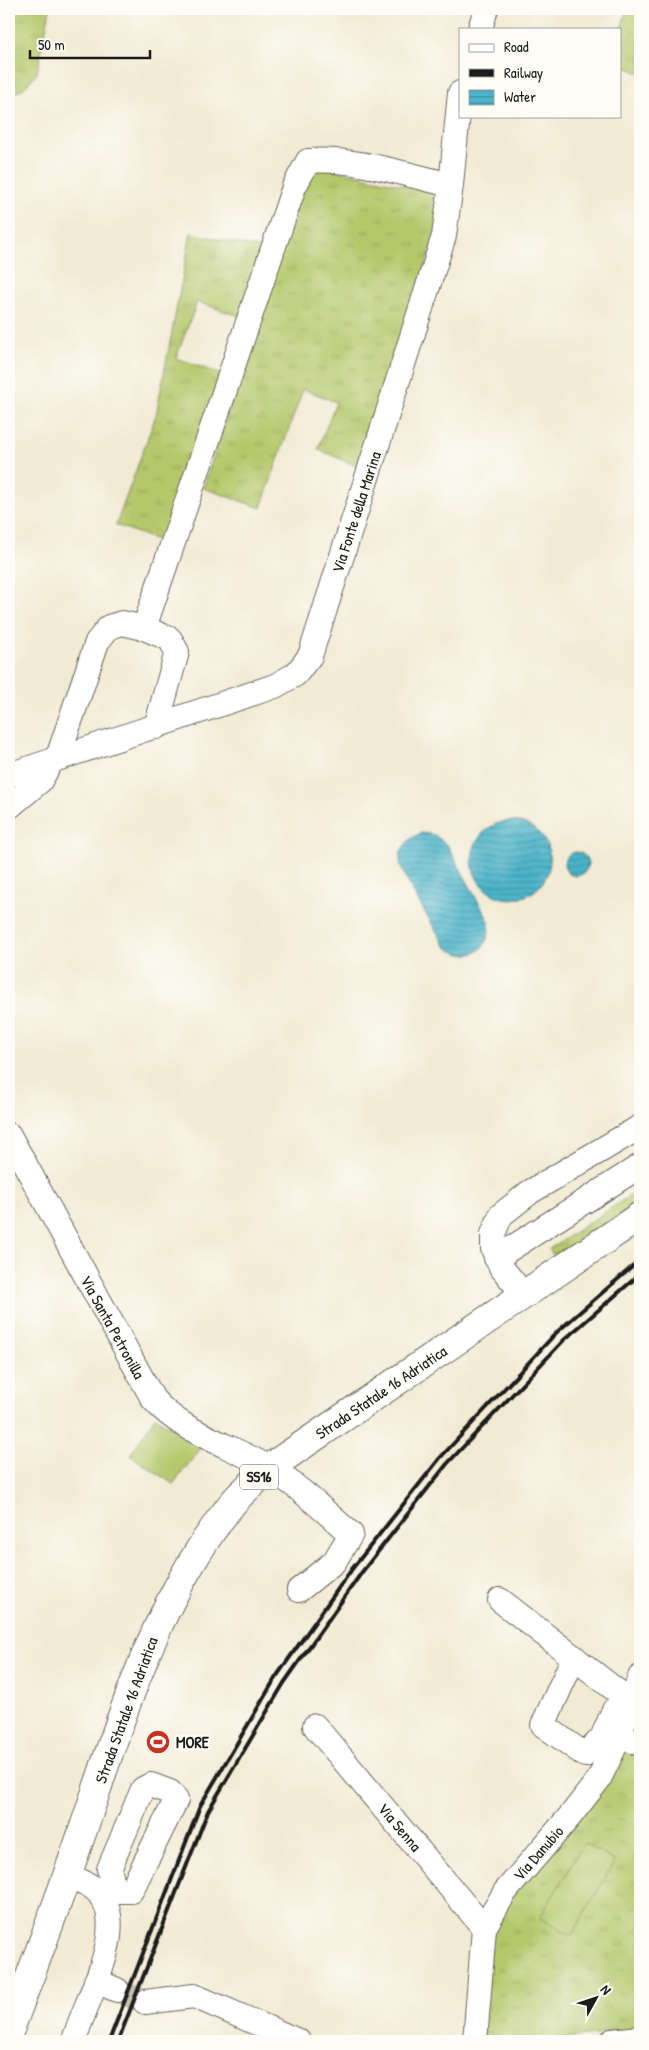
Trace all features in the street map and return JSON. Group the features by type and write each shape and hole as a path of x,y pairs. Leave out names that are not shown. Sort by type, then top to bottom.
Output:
{"main road":[{"name":"Strada Statale 16 Adriatica","path":"9,2032 65,1882 123,1710 146,1653 173,1594 199,1549 230,1506 269,1468 640,1216"}],"street":[{"path":"480,28 486,9"},
{"name":"Via Fonte della Marina","path":"9,775 55,758 156,727 275,686 296,674 310,656 444,236 459,103"},
{"path":"144,628 294,186 308,161 346,162 451,185"},
{"path":"9,807 40,781 55,758 97,642 109,627 122,623 144,628 170,639 177,652 156,727"},
{"path":"524,1295 506,1275 496,1258 493,1249 493,1234 496,1223 507,1209 530,1192 640,1127"},
{"name":"Via Santa Petronilla","path":"9,1135 153,1399 166,1414 184,1425 269,1468 286,1479 351,1534 334,1562 299,1590"},
{"path":"496,1258 640,1166"},
{"path":"500,1600 626,1697 602,1738 585,1755 543,1725 574,1657"},
{"name":"Via Danubio","path":"476,2041 481,1945 484,1928 505,1892 571,1815 630,1740 626,1697 640,1677"},
{"name":"Via Senna","path":"315,1726 484,1928"},
{"path":"65,1882 93,1888 108,1894 110,1918 106,1985 74,2041"},
{"path":"145,2002 194,1996 298,2041"},
{"path":"612,2041 640,2038"}],"green space":[{"path":"9,9 50,9 37,73 24,88 9,96"},
{"path":"627,9 640,9 640,73 622,66 621,28"},
{"path":"322,167 447,195 365,470 318,449 336,402 303,389 261,508 203,488 305,181"},
{"path":"191,233 263,249 242,317 197,302 176,358 223,375 162,542 116,525 156,415"},
{"path":"640,1189 640,1202 581,1242 552,1255 549,1249"},
{"path":"155,1417 202,1447 173,1484 130,1455"},
{"path":"621,1742 640,1748 640,2030 539,2041 482,2041 484,1908"},
{"path":"584,1843 615,1861 571,1936 540,1918"}],"water":[{"path":"511,821 526,824 539,832 547,845 550,860 547,875 539,888 526,896 511,899 496,896 483,888 475,875 472,860 475,845 483,832 496,824"},
{"path":"422,833 435,835 448,846 489,921 487,940 477,952 462,954 454,952 445,946 406,879 400,862 401,852 409,840"},
{"path":"576,852 585,855 588,864 585,873 576,876 567,873 564,864 567,855"}],"tunnel":[{"path":"117,1990 145,2002"}],"railway":[{"path":"109,2041 200,1806 276,1677 352,1569 440,1458 557,1332 640,1260"},
{"path":"118,2041 208,1811 284,1683 362,1572 447,1464 564,1340 640,1274"}],"place":[{"name":"MORE","path":"158,1742"}]}
